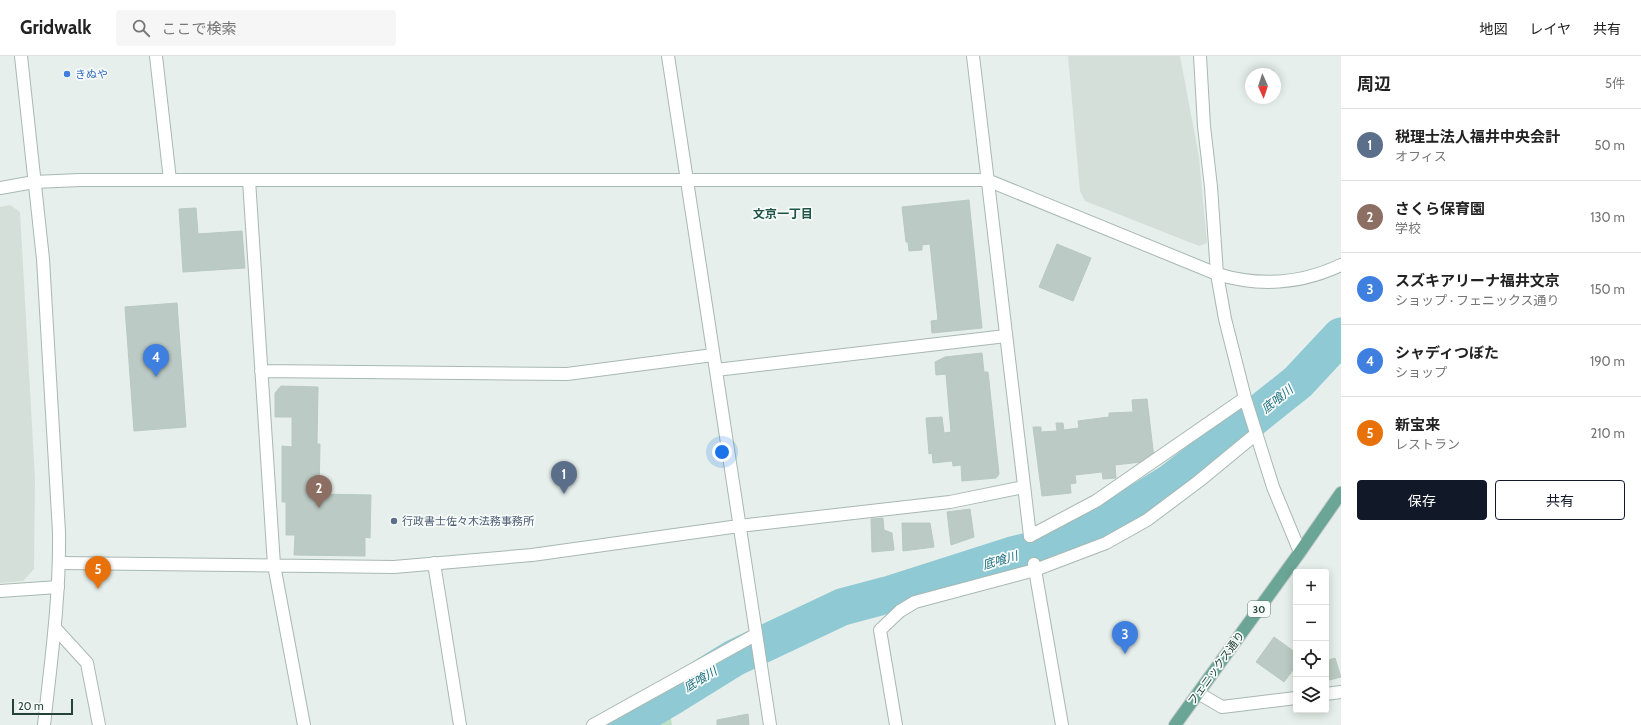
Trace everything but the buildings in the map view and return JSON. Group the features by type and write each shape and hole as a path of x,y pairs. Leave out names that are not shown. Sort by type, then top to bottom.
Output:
{"main road":[{"name":"フェニックス通り","path":"1175,725 1341,493"}],"street":[{"path":"21,56 42,259 59,532 60,563 55,628 44,725"},
{"path":"156,56 170,180"},
{"path":"668,56 770,725"},
{"path":"973,56 1030,536 1096,501 1245,398"},
{"path":"1200,56 1204,126 1211,187 1217,274 1225,320 1245,398 1273,487 1300,552"},
{"path":"0,188 34,182 80,180 987,180 1217,274 1231,278 1257,282 1281,282 1312,277 1341,265"},
{"path":"249,180 274,565 304,725"},
{"path":"716,370 1006,336"},
{"path":"261,371 567,374 713,355"},
{"path":"896,725 880,630 900,611 915,602 1034,567 1106,543 1147,520 1199,481 1256,434"},
{"path":"60,563 394,567 532,555 739,526 950,502 1024,487"},
{"path":"434,563 460,725"},
{"path":"1034,567 1062,725"},
{"path":"0,591 58,586"},
{"path":"55,628 87,663 99,725"},
{"path":"593,725 756,635"},
{"path":"1329,694 1341,692"},
{"path":"1198,693 1222,707 1293,698"}],"shaded area":[{"path":"1068,56 1180,56 1199,157 1207,243 1199,246 1085,201 1080,191"},
{"path":"10,205 20,212 35,479 34,569 23,581 0,583 0,207"}],"green space":[{"path":"669,706 672,725 631,725"}],"waterway":[{"name":"底喰川","path":"624,725 734,658 842,607 887,595 1012,555 1046,547 1108,521 1171,482 1233,434 1298,382 1341,336"}],"place":[{"name":"きぬや","path":"67,74"},
{"name":"シャディつぼた","path":"156,377"},
{"name":"税理士法人福井中央会計","path":"564,494"},
{"name":"さくら保育園","path":"319,508"},
{"name":"行政書士佐々木法務事務所","path":"394,521"},
{"name":"新宝来","path":"98,589"},
{"name":"スズキアリーナ福井文京","path":"1125,654"}],"district":[{"name":"文京一丁目","path":"783,213"}]}
